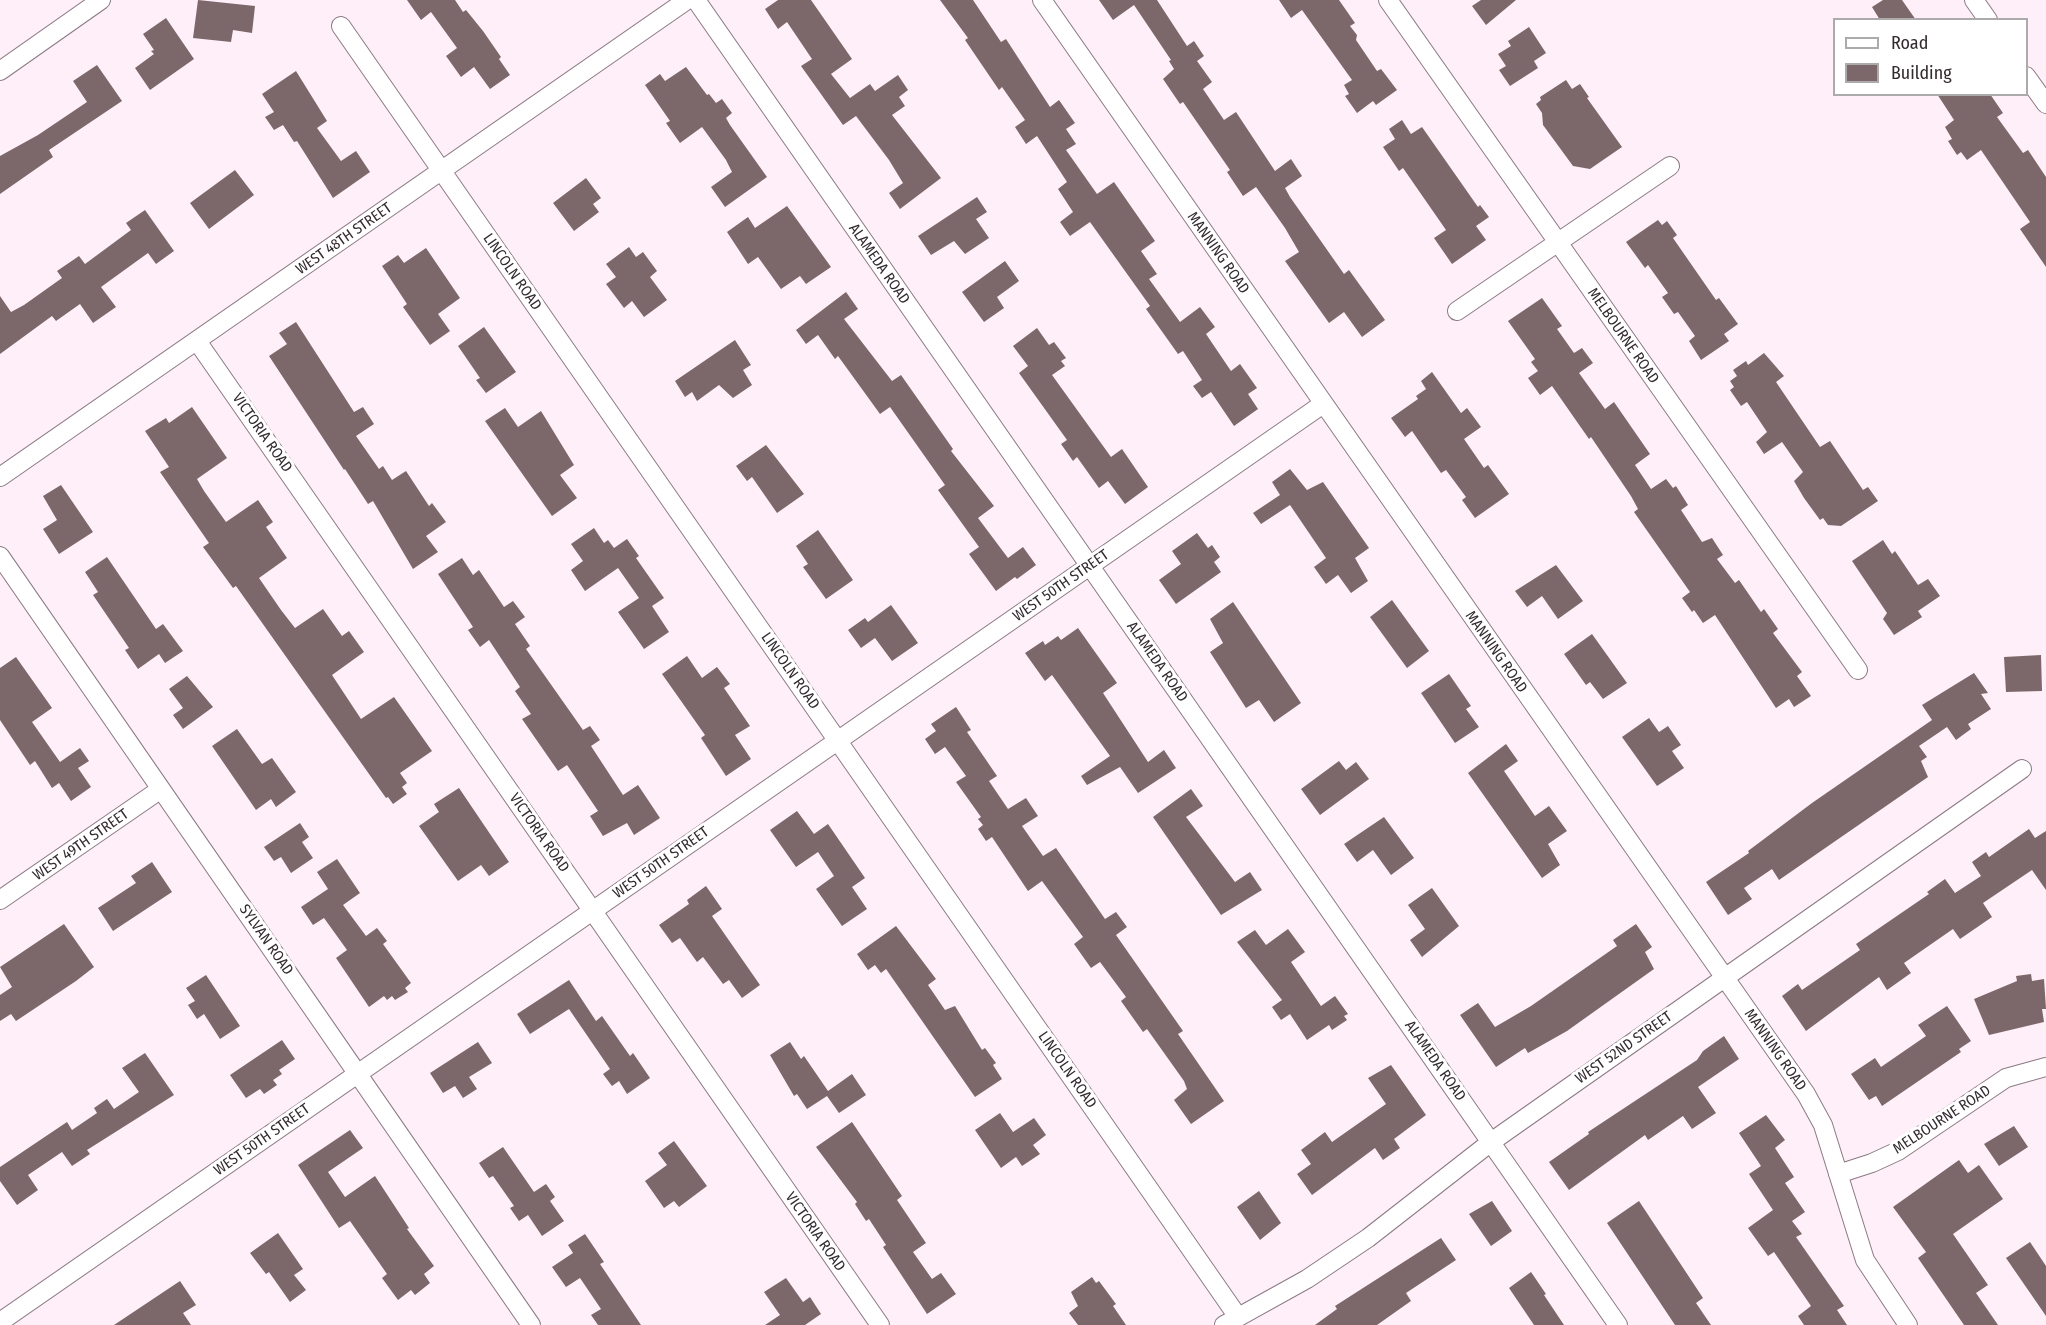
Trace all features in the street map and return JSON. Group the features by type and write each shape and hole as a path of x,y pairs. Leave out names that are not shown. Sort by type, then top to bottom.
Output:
{"street":[{"path":"0,71 102,0"},
{"name":"WEST 48TH STREET","path":"0,477 687,0"},
{"name":"ALAMEDA ROAD","path":"696,0 1618,1325"},
{"name":"MANNING ROAD","path":"1042,0 1810,1101 1823,1125 1865,1260 1908,1325"},
{"name":"MELBOURNE ROAD","path":"1388,0 1858,670"},
{"path":"1974,0 1987,18"},
{"name":"LINCOLN ROAD","path":"341,26 838,741 1231,1321"},
{"path":"2028,79 2046,104"},
{"path":"1457,311 1670,166"},
{"name":"VICTORIA ROAD","path":"197,341 879,1325"},
{"name":"WEST 50TH STREET","path":"0,1322 1323,404"},
{"name":"SYLVAN ROAD","path":"0,556 531,1325"},
{"name":"WEST 52ND STREET","path":"1231,1321 1307,1279 1368,1238 1491,1142 2022,768"},
{"name":"WEST 49TH STREET","path":"0,900 161,789"},
{"name":"MELBOURNE ROAD","path":"1838,1174 1872,1163 1898,1151 2006,1078 2046,1066"}],"building":[{"path":"198,0 255,6 252,33 233,30 231,42 193,38"},
{"path":"407,0 455,0 463,12 466,10 483,31 510,75 490,89 474,67 461,77 446,56 457,48 431,12 421,20"},
{"path":"778,0 811,0 852,59 831,74 850,98 870,84 875,91 898,75 908,90 899,97 905,106 892,115 941,178 900,209 889,193 903,183 889,160 856,116 843,125 801,66 812,59 787,22 778,29 765,9"},
{"path":"940,0 973,0 1001,42 1006,39 1050,107 1059,100 1075,123 1066,129 1076,144 1066,150 1097,194 1114,182 1155,241 1141,251 1157,274 1149,279 1180,322 1200,307 1215,327 1206,334 1231,371 1240,364 1257,388 1248,394 1258,409 1234,426 1211,392 1202,398 1193,386 1202,380 1183,351 1178,354 1146,309 1150,306 1090,222 1070,236 1060,222 1073,212 1058,189 1067,182 1037,136 1026,144 1015,127 1025,120 1002,87 999,90 965,40 968,38"},
{"path":"1099,0 1157,0 1187,46 1194,41 1204,56 1197,61 1212,82 1203,89 1224,120 1236,112 1275,171 1291,159 1302,176 1285,188 1290,197 1344,274 1349,270 1385,320 1362,337 1344,312 1329,323 1285,261 1299,252 1285,228 1256,187 1243,196 1227,172 1230,170 1183,102 1180,104 1163,79 1174,69 1169,61 1171,60 1134,5 1113,20"},
{"path":"1279,0 1339,0 1355,23 1350,26 1357,35 1356,40 1377,71 1381,69 1397,90 1376,105 1373,101 1357,113 1345,96 1349,94 1344,85 1352,80 1302,10 1291,18"},
{"path":"1481,0 1516,0 1486,25 1472,6"},
{"path":"1883,0 1902,0 1915,18 1879,18 1872,7"},
{"path":"166,18 194,59 150,90 135,68 154,54 151,51 154,50 143,34"},
{"path":"1529,27 1546,53 1534,61 1538,68 1510,86 1499,70 1506,66 1498,54 1511,46 1508,41"},
{"path":"97,65 122,101 49,150 53,157 0,194 0,156 38,135 87,102 73,81"},
{"path":"686,67 716,103 722,99 732,113 726,118 730,125 767,177 725,207 711,187 732,172 726,160 702,127 680,143 666,123 670,121 645,85 660,74 665,81"},
{"path":"296,71 327,121 317,128 341,161 356,151 370,172 333,198 297,141 294,142 283,125 274,130 265,117 274,112 262,94"},
{"path":"1566,80 1572,89 1580,84 1589,97 1587,98 1622,147 1590,169 1573,166 1543,125 1542,113 1536,104 1541,100 1540,97"},
{"path":"1938,96 1991,96 2003,113 1997,117 2023,153 2028,150 2046,177 2046,267 2020,229 2030,222 1981,150 1967,160 1961,152 1957,155 1948,141 1952,139 1945,127 1954,120"},
{"path":"1402,120 1411,134 1422,127 1478,207 1480,205 1489,217 1476,226 1486,240 1452,264 1434,238 1446,230 1403,168 1399,171 1383,147 1395,139 1389,129"},
{"path":"235,170 254,195 209,229 190,203"},
{"path":"586,178 601,198 593,204 599,212 574,231 553,203"},
{"path":"977,197 987,212 976,219 989,238 965,254 954,241 931,255 918,236"},
{"path":"787,206 831,267 806,284 800,276 781,289 758,257 748,264 727,232 748,217 755,228"},
{"path":"145,210 174,251 156,264 148,253 101,287 116,307 93,323 80,304 56,321 52,316 0,354 0,296 11,312 24,305 62,278 57,271 79,256 85,264 131,230 126,223"},
{"path":"1658,220 1662,225 1667,221 1677,235 1673,238 1716,300 1719,298 1738,324 1724,334 1729,341 1701,360 1689,341 1695,336 1678,312 1674,314 1662,297 1668,293 1648,265 1645,268 1626,242"},
{"path":"629,247 636,257 643,252 657,271 650,277 667,300 644,317 632,301 624,308 606,284 616,277 606,264"},
{"path":"426,248 460,298 438,314 450,331 430,345 403,307 407,304 382,266 398,255 404,263"},
{"path":"1005,261 1019,281 997,297 1004,308 984,322 962,292"},
{"path":"846,292 858,309 844,319 892,381 901,375 953,449 951,451 994,506 978,518 1008,558 1023,547 1036,565 996,591 969,554 979,547 938,490 945,485 890,407 880,414 838,356 835,359 818,335 806,344 796,330"},
{"path":"1542,298 1562,326 1557,329 1574,353 1582,348 1593,363 1579,373 1605,409 1614,402 1650,454 1635,465 1651,489 1666,479 1673,488 1676,486 1688,505 1681,510 1702,542 1712,538 1723,555 1717,559 1735,583 1739,580 1761,612 1764,609 1778,629 1773,633 1802,672 1797,676 1811,696 1794,707 1789,699 1776,708 1715,615 1703,623 1694,610 1692,612 1682,598 1690,592 1634,512 1638,509 1631,496 1591,437 1589,439 1552,386 1540,395 1528,378 1538,371 1531,362 1535,359 1508,321"},
{"path":"296,322 354,412 363,407 374,424 356,436 379,469 383,466 392,480 406,471 429,506 432,503 446,522 426,536 438,552 413,569 373,501 368,504 269,356 287,344 279,333"},
{"path":"484,327 516,372 486,393 476,380 480,378 458,346"},
{"path":"1037,328 1049,345 1054,342 1066,358 1061,361 1065,366 1052,375 1111,457 1122,449 1148,487 1125,504 1108,481 1099,488 1077,457 1073,461 1061,444 1067,440 1019,373 1028,366 1013,346"},
{"path":"735,340 751,365 743,370 752,385 733,398 719,385 697,401 692,392 685,397 675,381"},
{"path":"1764,353 1784,376 1776,382 1820,447 1830,441 1863,490 1868,487 1878,501 1841,526 1828,525 1823,518 1820,520 1804,498 1794,481 1803,472 1782,442 1764,454 1756,442 1767,432 1747,402 1741,406 1730,390 1734,387 1730,381 1737,376 1733,370 1746,361 1748,365"},
{"path":"1432,372 1461,413 1467,408 1481,427 1464,439 1484,468 1488,465 1509,494 1475,518 1462,500 1466,497 1446,470 1441,473 1412,431 1405,437 1391,418 1418,399 1416,396 1426,389 1421,381"},
{"path":"192,407 227,458 197,479 204,491 226,522 258,500 273,522 266,527 287,558 259,578 281,610 295,628 323,609 342,636 349,631 364,652 332,675 361,719 394,697 432,751 400,773 407,783 402,787 407,794 393,804 388,797 386,798 236,586 233,588 203,547 209,543 160,472 169,467 145,431 166,418 169,423"},
{"path":"505,408 518,427 541,411 574,465 560,475 577,498 552,516 485,421"},
{"path":"766,445 804,494 777,513 752,477 747,481 736,466"},
{"path":"1290,469 1307,490 1323,482 1369,548 1355,558 1368,581 1351,593 1338,575 1326,584 1314,567 1326,558 1290,505 1261,524 1253,513 1280,495 1272,482"},
{"path":"61,485 93,532 59,554 43,529 57,520 43,496"},
{"path":"594,528 604,543 608,540 614,548 627,539 639,556 636,558 664,598 652,606 669,632 644,649 618,612 639,598 618,568 585,591 571,570 583,561 571,544"},
{"path":"818,530 853,580 826,599 803,567 808,564 796,546"},
{"path":"1197,533 1208,548 1212,545 1220,557 1214,562 1221,572 1176,604 1159,580 1181,564 1172,551"},
{"path":"1883,540 1892,554 1895,551 1918,585 1928,579 1940,596 1918,611 1922,617 1894,635 1883,619 1887,613 1852,561"},
{"path":"107,557 156,629 163,624 183,651 165,663 159,654 138,669 125,650 129,648 93,595 98,592 85,572"},
{"path":"462,558 473,575 479,570 504,607 513,601 525,617 515,624 530,646 526,649 583,730 590,726 600,740 591,746 623,795 638,785 660,818 634,835 627,823 603,836 590,816 598,811 567,765 558,771 522,719 531,714 515,691 520,687 489,640 480,647 468,630 473,627 438,574"},
{"path":"1556,565 1583,601 1558,619 1542,596 1527,607 1515,591"},
{"path":"1392,600 1429,651 1407,668 1370,617"},
{"path":"1233,602 1301,703 1274,722 1259,700 1246,708 1210,652 1223,643 1210,619"},
{"path":"891,605 918,643 892,661 875,638 861,648 848,630 865,618 868,622"},
{"path":"1078,628 1117,683 1103,693 1148,762 1164,750 1176,768 1138,793 1120,767 1087,785 1081,776 1110,756 1052,675 1045,681 1025,653 1043,641 1045,645 1058,636 1061,640"},
{"path":"1592,634 1627,683 1603,699 1590,682 1586,685 1564,654"},
{"path":"2041,655 2042,691 2006,692 2004,657"},
{"path":"687,656 702,678 717,667 730,684 724,688 750,726 735,735 751,759 726,776 701,738 705,735 662,674"},
{"path":"16,657 52,708 32,722 60,762 80,748 89,761 78,768 91,787 71,801 59,783 52,788 35,761 30,765 0,720 0,668"},
{"path":"1974,673 1988,693 1981,694 1991,709 1968,724 1971,729 1956,740 1947,727 1919,746 1927,757 1921,761 1928,777 1779,880 1772,869 1744,888 1752,899 1728,915 1706,882 1749,853 1748,851 1812,803 1932,720 1922,705"},
{"path":"1449,674 1471,706 1466,709 1479,727 1455,743 1421,693"},
{"path":"187,676 213,707 183,729 173,715 183,708 169,689"},
{"path":"956,707 971,730 967,732 997,776 989,781 1008,809 1026,798 1038,816 1022,826 1043,856 1056,848 1105,919 1116,912 1127,927 1116,935 1183,1031 1178,1034 1224,1101 1191,1124 1174,1100 1187,1089 1184,1081 1147,1029 1143,1032 1121,1001 1126,997 1100,962 1091,968 1074,944 1083,937 1042,881 1028,891 992,837 986,841 978,829 983,825 978,819 981,817 956,782 966,776 945,747 935,754 925,739 936,731 931,724"},
{"path":"1649,718 1659,732 1668,726 1681,745 1672,751 1684,768 1657,786 1622,737"},
{"path":"237,729 262,764 272,758 296,792 276,807 271,799 256,810 212,746"},
{"path":"1506,744 1518,761 1504,771 1535,816 1549,806 1567,831 1548,844 1560,865 1542,878 1468,773"},
{"path":"1339,761 1346,770 1356,762 1369,779 1320,815 1301,789"},
{"path":"459,788 509,862 489,876 481,865 458,881 419,826 439,812 434,804"},
{"path":"1191,789 1203,806 1186,817 1235,882 1250,872 1262,890 1221,915 1153,817"},
{"path":"797,811 814,834 828,824 865,878 852,887 867,909 842,926 816,889 834,876 818,852 796,867 770,830"},
{"path":"1384,817 1414,858 1391,875 1373,850 1357,862 1344,844"},
{"path":"300,823 309,837 302,842 313,858 291,873 281,857 274,861 264,847"},
{"path":"2029,829 2035,838 2046,831 2046,890 2032,870 1983,903 1992,917 1960,939 1953,929 1904,963 1911,973 1887,990 1879,977 1806,1031 1782,996 1798,984 1802,990 1860,950 1856,944 1929,894 1927,892 1945,879 1955,893 1981,876 1972,862 1986,852 1989,857"},
{"path":"337,859 360,893 343,905 366,936 377,928 387,941 383,944 411,983 405,988 408,992 395,1000 392,996 387,1000 384,996 369,1007 336,958 347,950 324,918 313,925 301,907 328,889 317,872"},
{"path":"152,862 172,892 113,931 98,908 136,883 131,876"},
{"path":"706,886 722,909 712,916 760,985 742,998 729,980 723,984 703,957 697,962 680,938 672,943 659,925 689,904 687,900"},
{"path":"1432,888 1459,926 1422,957 1410,940 1425,929 1408,905"},
{"path":"64,924 94,967 16,1021 11,1014 0,1021 0,995 12,987 0,967"},
{"path":"1636,924 1652,947 1645,952 1654,969 1567,1031 1528,1053 1525,1048 1496,1067 1460,1015 1478,1003 1495,1027 1531,1006 1617,946 1613,940"},
{"path":"896,926 936,979 928,985 945,1010 955,1006 982,1050 985,1048 996,1063 993,1065 1002,1079 975,1097 886,969 881,973 875,965 868,970 857,954"},
{"path":"1288,929 1305,952 1291,962 1321,1006 1335,996 1348,1014 1344,1016 1347,1020 1332,1030 1329,1025 1307,1040 1290,1014 1281,1020 1272,1007 1282,1000 1237,942 1255,930 1266,945"},
{"path":"2031,974 2032,981 2044,979 2046,1009 2042,1009 2044,1022 1989,1035 1974,999 2017,981 2016,976"},
{"path":"206,975 240,1026 220,1039 204,1014 197,1019 188,1005 195,1001 186,988"},
{"path":"569,980 596,1021 602,1016 630,1056 633,1053 650,1078 627,1094 619,1081 612,1086 603,1074 610,1069 569,1009 530,1034 517,1014"},
{"path":"1947,1006 1971,1041 1959,1049 1961,1052 1882,1106 1876,1096 1869,1100 1851,1074 1875,1058 1881,1067 1926,1036 1918,1025"},
{"path":"1724,1036 1739,1059 1698,1087 1716,1113 1692,1129 1683,1116 1648,1140 1645,1135 1569,1190 1549,1162 1589,1134 1588,1132 1697,1060 1703,1051"},
{"path":"282,1040 295,1059 279,1070 282,1074 273,1080 277,1085 264,1094 260,1089 246,1098 230,1075"},
{"path":"478,1042 492,1063 469,1077 477,1089 463,1098 455,1086 443,1093 430,1073"},
{"path":"790,1042 801,1059 804,1056 828,1091 852,1074 866,1095 839,1113 827,1096 807,1109 797,1094 794,1096 770,1055"},
{"path":"145,1053 174,1095 87,1150 90,1154 72,1166 62,1152 28,1175 38,1190 17,1205 0,1181 0,1167 67,1122 72,1130 97,1113 94,1108 107,1099 114,1109 139,1092 122,1068"},
{"path":"1391,1065 1426,1115 1394,1139 1400,1148 1383,1160 1375,1148 1312,1195 1297,1174 1311,1164 1301,1150 1325,1132 1332,1142 1386,1104 1368,1078"},
{"path":"1000,1113 1013,1132 1034,1118 1046,1135 1033,1145 1040,1154 1022,1166 1016,1157 1001,1168 975,1130"},
{"path":"1766,1115 1785,1140 1775,1148 1794,1177 1785,1183 1805,1212 1792,1221 1802,1234 1796,1237 1844,1306 1837,1310 1847,1325 1804,1325 1798,1316 1811,1306 1774,1252 1768,1256 1748,1228 1773,1210 1749,1174 1761,1166 1739,1133"},
{"path":"852,1122 902,1196 897,1200 926,1243 913,1252 932,1279 941,1273 956,1294 927,1314 883,1247 886,1245 869,1219 866,1221 855,1204 857,1202 816,1147"},
{"path":"2014,1126 2028,1147 1999,1166 1984,1144"},
{"path":"350,1130 363,1148 328,1172 345,1197 375,1176 409,1228 407,1229 434,1266 424,1274 430,1283 415,1295 411,1290 398,1300 382,1278 387,1274 350,1221 339,1228 298,1165"},
{"path":"674,1141 707,1186 679,1207 674,1201 664,1208 645,1181 667,1165 658,1153"},
{"path":"503,1147 534,1192 546,1184 555,1197 550,1201 564,1221 542,1236 528,1215 519,1221 510,1208 514,1206 493,1176 489,1178 479,1163"},
{"path":"1959,1160 1968,1173 1979,1165 2003,1199 1953,1234 1988,1285 1976,1293 1998,1325 1964,1325 1918,1258 1926,1252 1893,1207"},
{"path":"1259,1191 1281,1223 1260,1240 1237,1207"},
{"path":"1492,1201 1512,1231 1491,1246 1469,1214"},
{"path":"1639,1201 1703,1298 1696,1303 1711,1325 1675,1325 1607,1223"},
{"path":"278,1233 303,1269 294,1275 306,1290 290,1302 269,1272 266,1274 250,1253"},
{"path":"585,1234 604,1262 600,1264 641,1325 598,1325 591,1315 601,1309 580,1278 566,1287 552,1267 573,1253 568,1245"},
{"path":"1441,1238 1456,1260 1406,1293 1411,1301 1377,1325 1315,1325 1337,1309 1335,1306"},
{"path":"2030,1242 2046,1266 2046,1316 2006,1258"},
{"path":"1531,1272 1564,1325 1534,1325 1509,1288"},
{"path":"1092,1277 1096,1283 1099,1281 1116,1304 1113,1306 1126,1325 1078,1325 1069,1313 1078,1306 1071,1292"},
{"path":"786,1278 803,1302 810,1297 821,1314 805,1325 765,1325 780,1315 764,1292"},
{"path":"180,1281 196,1305 183,1313 191,1325 114,1325"}]}
